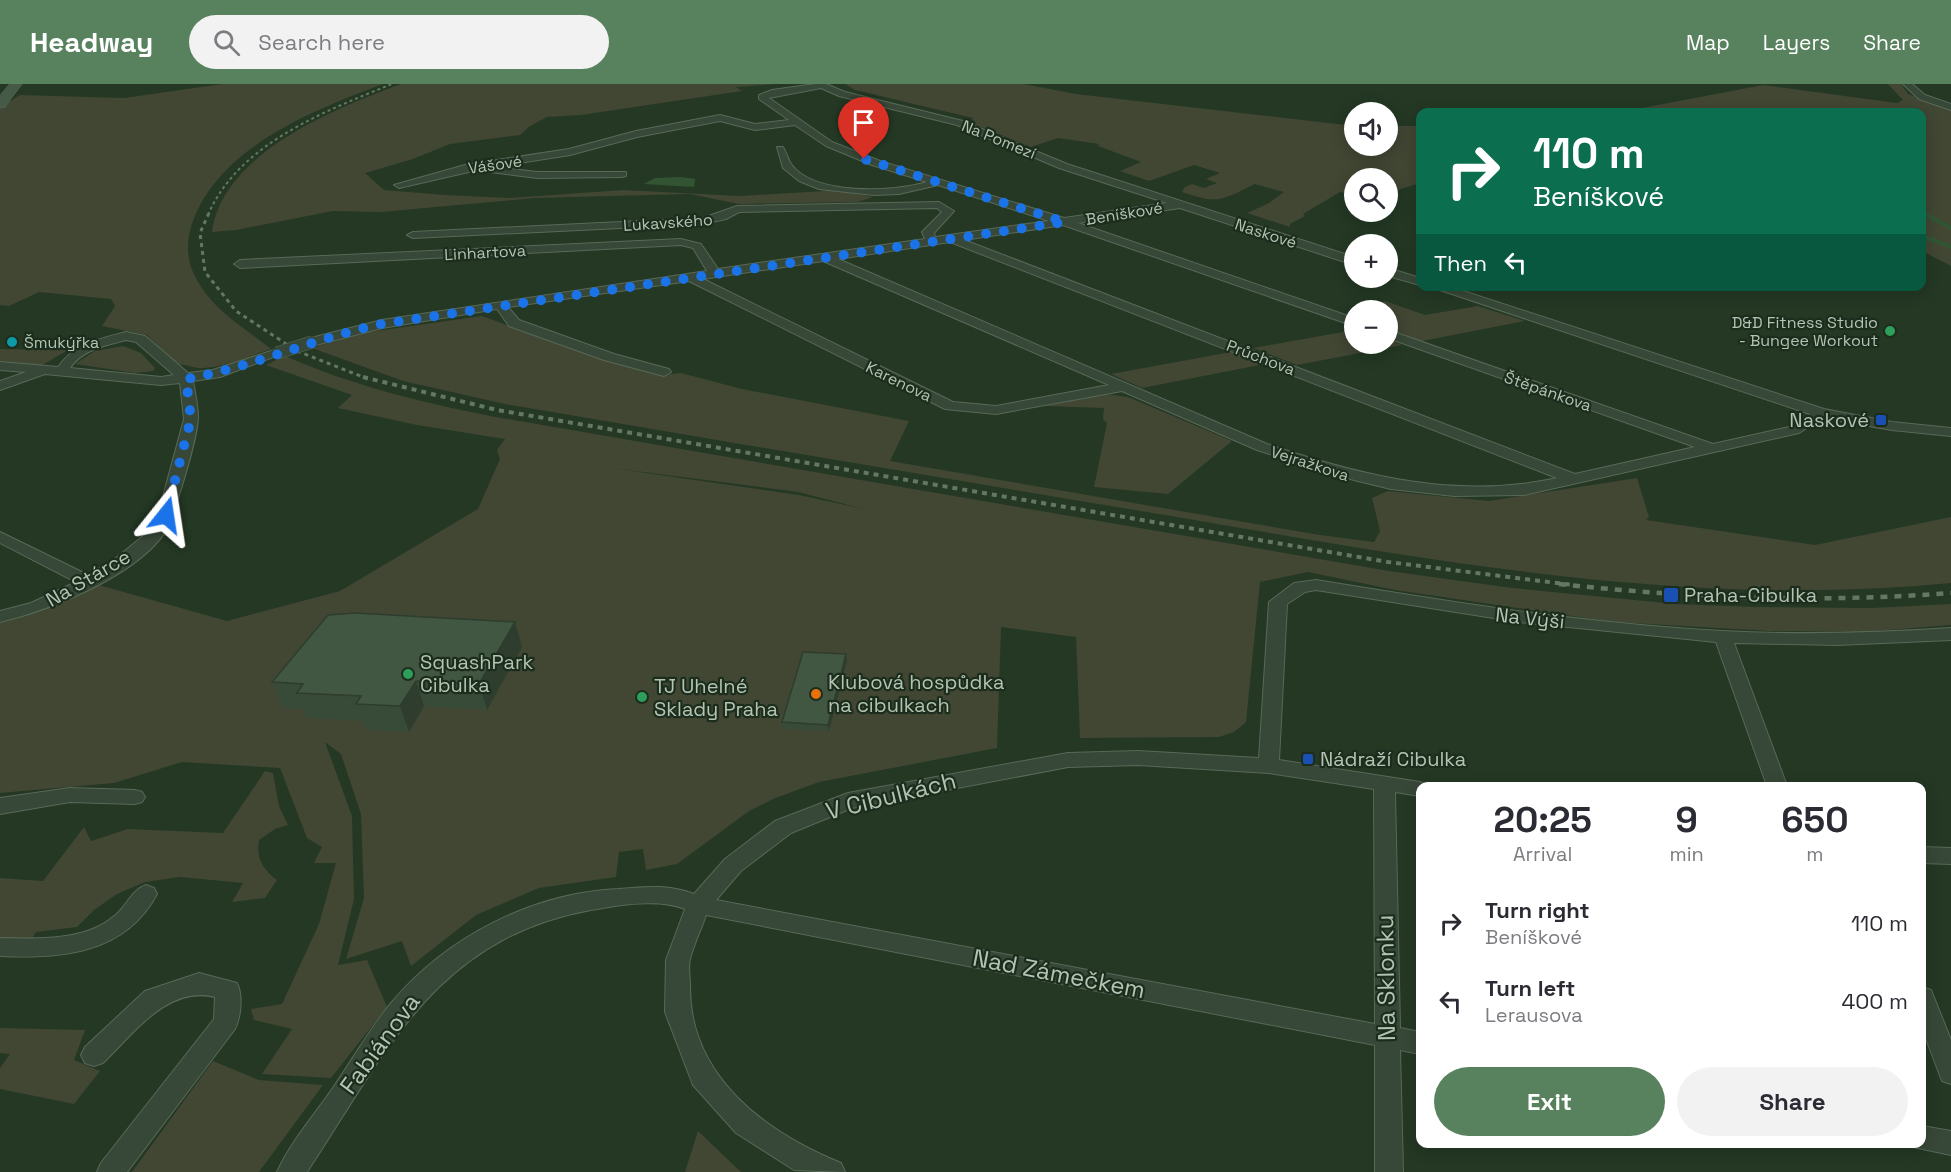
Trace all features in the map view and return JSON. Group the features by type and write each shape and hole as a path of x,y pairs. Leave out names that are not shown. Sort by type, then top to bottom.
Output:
{"street":[{"path":"0,104 16,84"},
{"path":"1907,84 1922,98 1951,106"},
{"path":"820,85 772,93 762,97 829,144 852,154 1065,222 1344,319"},
{"name":"Na Pomezí","path":"820,85 843,94 960,123 1064,166 1177,205"},
{"name":"Vášové","path":"399,185 482,164 591,147 630,135 720,118 755,127 795,122"},
{"name":"Vášové","path":"548,175 591,147"},
{"path":"780,149 783,161 793,173 804,180 838,189 901,192 937,182"},
{"path":"482,164 511,173 622,174"},
{"name":"Lukavského","path":"413,235 703,221 722,217 737,209 939,205 949,211 928,232 931,241"},
{"name":"Beníškové","path":"44,371 137,380 186,379 243,366 312,342 382,324 1177,205"},
{"name":"Naskové","path":"1177,205 1344,258"},
{"name":"Průchova","path":"951,238 1571,478"},
{"name":"Linhartova","path":"240,264 681,242 697,246 714,274"},
{"name":"Vejražkova","path":"824,257 1263,447 1326,470 1374,482 1429,491 1479,493 1524,490 1708,447 1794,430 1821,413"},
{"path":"1398,275 1416,281"},
{"name":"Karenova","path":"691,277 950,406 996,410 1123,387"},
{"path":"1449,291 1821,413 1892,426 1951,432"},
{"path":"500,305 513,323 609,357 664,372"},
{"path":"62,371 72,356 88,347 126,336 140,339 186,379"},
{"name":"Štěpánkova","path":"1398,338 1708,447"},
{"path":"0,366 44,371"},
{"path":"0,386 44,371"},
{"name":"Na Stárce","path":"0,617 37,607 89,582 122,562 154,536 166,515 191,419 186,379"},
{"path":"0,537 89,582"},
{"name":"Na Výši","path":"1269,766 1278,602 1300,588 1316,585 1480,613 1723,637 1861,640 1951,634"},
{"path":"1723,637 1776,782"},
{"name":"V Cibulkách","path":"831,1172 804,1161 745,1124 702,1077 677,1012 678,960 698,904 733,865 783,827 848,801 1068,760 1138,759 1269,766 1416,788"},
{"name":"Na Sklonku","path":"1384,784 1389,1172"},
{"path":"0,806 70,795 135,797"},
{"path":"1926,855 1951,855"},
{"path":"0,947 33,949 94,937 120,926 146,894"},
{"name":"Fabiánova","path":"291,1172 400,1010 432,976 466,950 506,926 552,908 608,898 674,895 698,904"},
{"name":"Nad Zámečkem","path":"698,904 1416,1042"},
{"path":"94,1055 154,998 199,983 228,990 226,1022 111,1172"},
{"path":"1926,1007 1951,1073"},
{"path":"1926,1139 1951,1143"}],"shaded area":[{"path":"223,84 383,84 300,119 247,152 225,172 206,195 193,221 188,242 190,264 203,290 230,318 271,349 212,367 176,365 147,335 102,326 115,306 111,299 39,292 9,306 0,305 0,108 20,95 124,98"},
{"path":"401,84 777,84 736,87 742,91 581,115 547,117 530,126 520,135 450,144 413,159 365,173 384,190 511,198 623,190 740,196 840,190 873,197 858,202 739,204 690,194 534,198 381,212 333,211 236,230 212,232 220,204 237,179 259,157 286,137 315,121 345,106"},
{"path":"845,84 1024,84 1076,94 1344,125 1344,156 1398,156 1398,126 1416,126 1416,184 1398,190 1398,168 1344,168 1344,193 1340,192 1303,214 1305,216 1290,224 1290,227 1247,213 1269,203 1284,192 1255,184 1220,199 1195,196 1182,192 1185,187 1192,184 1204,188 1217,183 1206,179 1220,173 1194,165 1149,181 1120,171 1141,162 1098,146 1099,144 1058,138 1031,147 971,123 973,118 855,90"},
{"path":"1888,84 1901,84 1908,94 1951,109 1951,266 1926,253 1926,108 1642,108 1763,85 1897,103 1903,100"},
{"path":"655,178 695,179 694,187 644,184"},
{"path":"1398,306 1425,315 1478,306 1525,321 1417,342 1398,335"},
{"path":"482,316 600,359 661,375 681,373 742,389 909,421 890,461 1320,535 1374,542 1380,531 1372,498 1388,491 1489,501 1637,478 1649,517 1646,520 1815,545 1951,517 1951,583 1853,589 1755,590 1657,585 1559,576 1364,549 505,404 403,381 312,348 362,333"},
{"path":"1344,332 1344,354 1355,354 1297,365 1253,348"},
{"path":"123,346 141,353 155,368 153,371 135,373 75,364 95,351"},
{"path":"0,349 68,350 39,367 0,362"},
{"path":"1231,352 1265,364 1142,388 1111,374"},
{"path":"285,356 335,376 386,392 490,416 1389,571 1512,588 1676,604 1872,608 1951,604 1951,625 1862,632 1770,631 1613,622 1395,590 1308,572 1260,582 1246,722 1234,732 1219,737 1080,738 1076,637 1001,627 997,748 819,782 773,799 749,811 677,864 646,870 643,849 619,852 616,877 539,888 476,915 411,966 402,941 346,959 364,898 361,814 341,754 325,742 352,816 354,899 338,965 367,960 387,1007 331,1078 262,1074 292,1029 254,1020 251,1009 282,1004 319,924 336,863 314,863 322,847 307,838 280,768 182,762 114,783 0,793 0,623 59,603 99,585 227,621 340,591 478,509 500,459 497,450 505,439 417,425 338,408 352,395 266,365","holes":["612,468 798,492 864,509 799,495"]},
{"path":"1105,394 1128,397 1232,441 1168,494 1094,487 1107,423 1103,419 1104,408 1044,406"},
{"path":"265,771 273,773 279,806 288,825 275,829 259,840 262,863 277,880 265,898 232,902 243,883 180,877 145,882 117,894 94,910 77,927 36,932 30,942 0,940 0,878 43,881 84,827 91,841 128,829 223,833"},
{"path":"0,1028 85,1030 74,1060 100,1071 74,1104 0,1089 0,1068 10,1054 0,1053"},
{"path":"213,1061 259,1080 323,1085 259,1172 132,1172"},
{"path":"698,1131 741,1172 685,1172"}],"building":[{"path":"355,613 515,622 479,684 416,681 400,706 356,704 361,696 297,693 303,684 272,682 328,615"},
{"name":"Klubová hospůdka na cibulkach","path":"803,652 846,654 828,725 782,722"}],"waterway":[{"path":"1926,215 1951,228"},
{"path":"1926,238 1951,247"}],"railway":[{"path":"209,214 222,190 240,168 262,149 312,119 392,84"},
{"path":"209,214 200,233 205,272 236,311 297,351 368,379"},
{"path":"363,377 497,410 1388,562 1573,585"},
{"path":"1559,584 1657,593 1755,598 1853,598 1951,593"}],"place":[{"name":"D&D Fitness Studio - Bungee Workout","path":"1890,331"},
{"name":"Šmukýřka","path":"12,342"},
{"name":"Naskové","path":"1881,420"},
{"name":"Praha-Cibulka","path":"1671,595"},
{"name":"SquashPark Cibulka","path":"408,674"},
{"name":"Klubová hospůdka na cibulkach","path":"816,694"},
{"name":"TJ Uhelné Sklady Praha","path":"642,697"},
{"name":"Nádraží Cibulka","path":"1308,759"}],"route":[{"path":"166,515 191,419 186,379 243,366 345,331 382,324 1065,222 864,159"}]}
